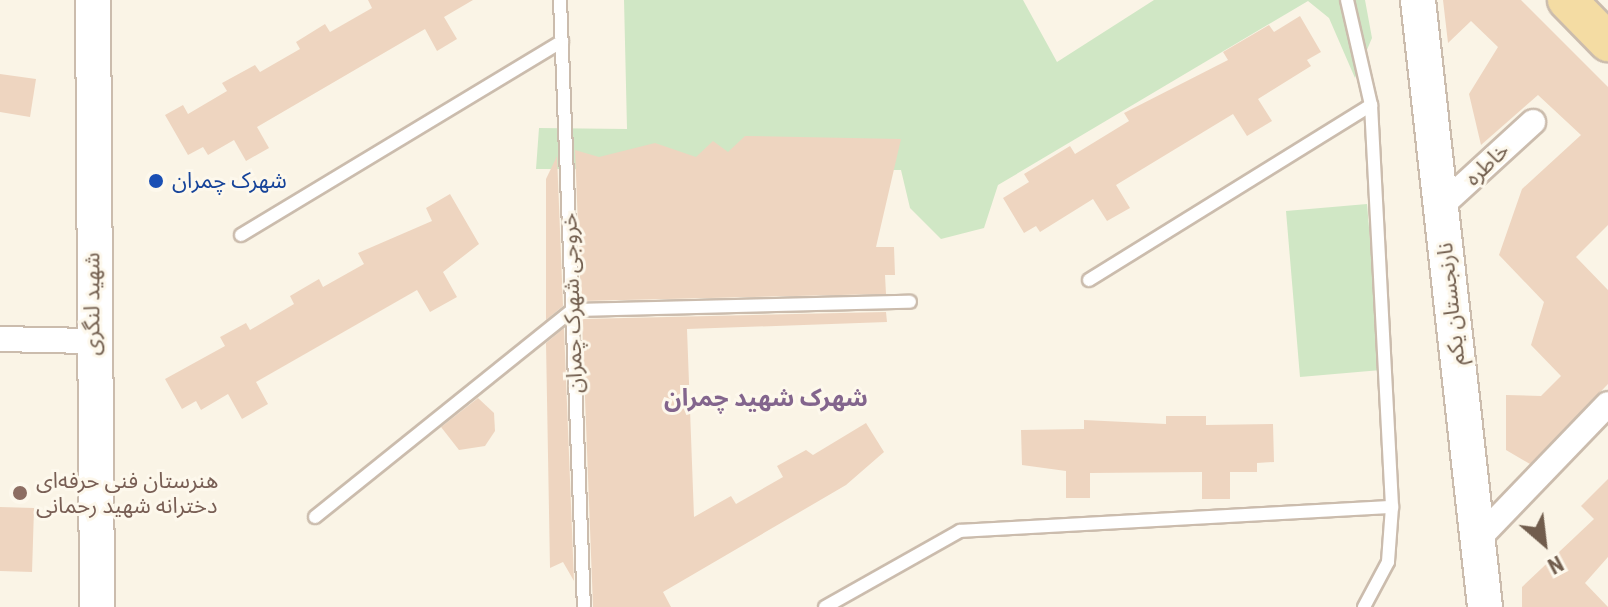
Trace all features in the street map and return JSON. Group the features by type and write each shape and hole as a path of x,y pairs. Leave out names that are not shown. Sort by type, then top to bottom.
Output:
{"main road":[{"name":"شهید لنگری","path":"93,0 91,341 97,607"},
{"name":"نارنجستان یکم","path":"1418,0 1485,607"},
{"path":"1567,0 1608,42"}],"street":[{"name":"خاطره","path":"1440,207 1533,122"},
{"path":"0,339 91,341"},
{"path":"1478,539 1608,404"}],"lane":[{"name":"خروجی شهرک چمران","path":"560,0 584,607"},
{"path":"1347,0 1371,105 1392,507 1388,562 1364,607"},
{"path":"241,235 562,41"},
{"path":"1089,280 1371,105"},
{"path":"315,517 572,310 910,302"},
{"path":"825,607 960,531 1392,507"}],"green space":[{"path":"624,0 1023,0 1057,62 1154,0 1365,0 1372,38 1355,78 1329,18 1308,1 998,185 984,228 941,239 910,208 901,170 536,169 539,128 627,129"},
{"path":"1367,204 1381,370 1300,377 1286,211"}],"building":[{"path":"368,0 473,0 444,17 457,39 437,51 425,29 257,127 269,148 246,161 234,140 208,155 203,147 188,155 165,115 183,105 188,114 227,91 222,83 255,65 260,72 300,49 296,42 325,24 330,32 372,8"},
{"path":"1443,0 1521,0 1608,87 1608,225 1576,257 1608,290 1608,384 1530,464 1506,450 1506,395 1541,396 1561,376 1531,345 1544,302 1499,255 1522,189 1581,135 1538,95 1481,145 1469,94 1498,47 1471,21 1448,43"},
{"path":"1300,16 1321,52 1307,60 1311,66 1258,99 1272,121 1247,136 1233,114 1116,185 1130,208 1107,221 1093,199 1040,232 1036,226 1024,233 1003,198 1029,182 1024,174 1070,146 1075,154 1129,121 1124,113 1228,60 1223,52 1269,25 1274,32"},
{"path":"0,74 36,79 30,117 0,112"},
{"path":"745,136 901,139 876,247 894,247 895,275 885,275 886,294 581,301 575,150 599,157 655,143 696,157 713,141 728,152"},
{"path":"557,156 563,306 546,320 546,179"},
{"path":"450,194 479,244 443,272 457,297 430,312 417,290 256,382 268,404 242,419 228,394 201,410 196,401 182,409 165,379 225,346 220,337 246,323 250,330 294,304 290,296 319,279 323,287 364,264 358,253 432,221 426,208"},
{"path":"886,312 887,322 687,329 694,517 731,496 736,504 783,477 777,466 806,450 813,455 866,423 884,452 846,485 663,592 671,607 593,607 582,319"},
{"path":"564,328 574,581 563,562 550,568 546,343"},
{"path":"478,398 494,413 495,431 485,446 459,450 441,427"},
{"path":"1166,416 1206,416 1206,425 1273,424 1274,462 1257,463 1257,472 1230,472 1230,499 1202,499 1202,472 1090,473 1090,498 1066,498 1066,471 1022,465 1021,430 1084,429 1084,420 1166,424"},
{"path":"1608,479 1608,557 1585,583 1608,607 1522,607 1522,587 1594,519 1581,506"},
{"path":"0,507 34,508 32,572 0,571"}],"place":[{"name":"شهرک چمران","path":"156,181"},
{"name":"هنرستان فنی حرفه‌ای دخترانه شهید رحمانی","path":"20,493"}],"district":[{"name":"شهرک شهید چمران","path":"766,399"}]}
